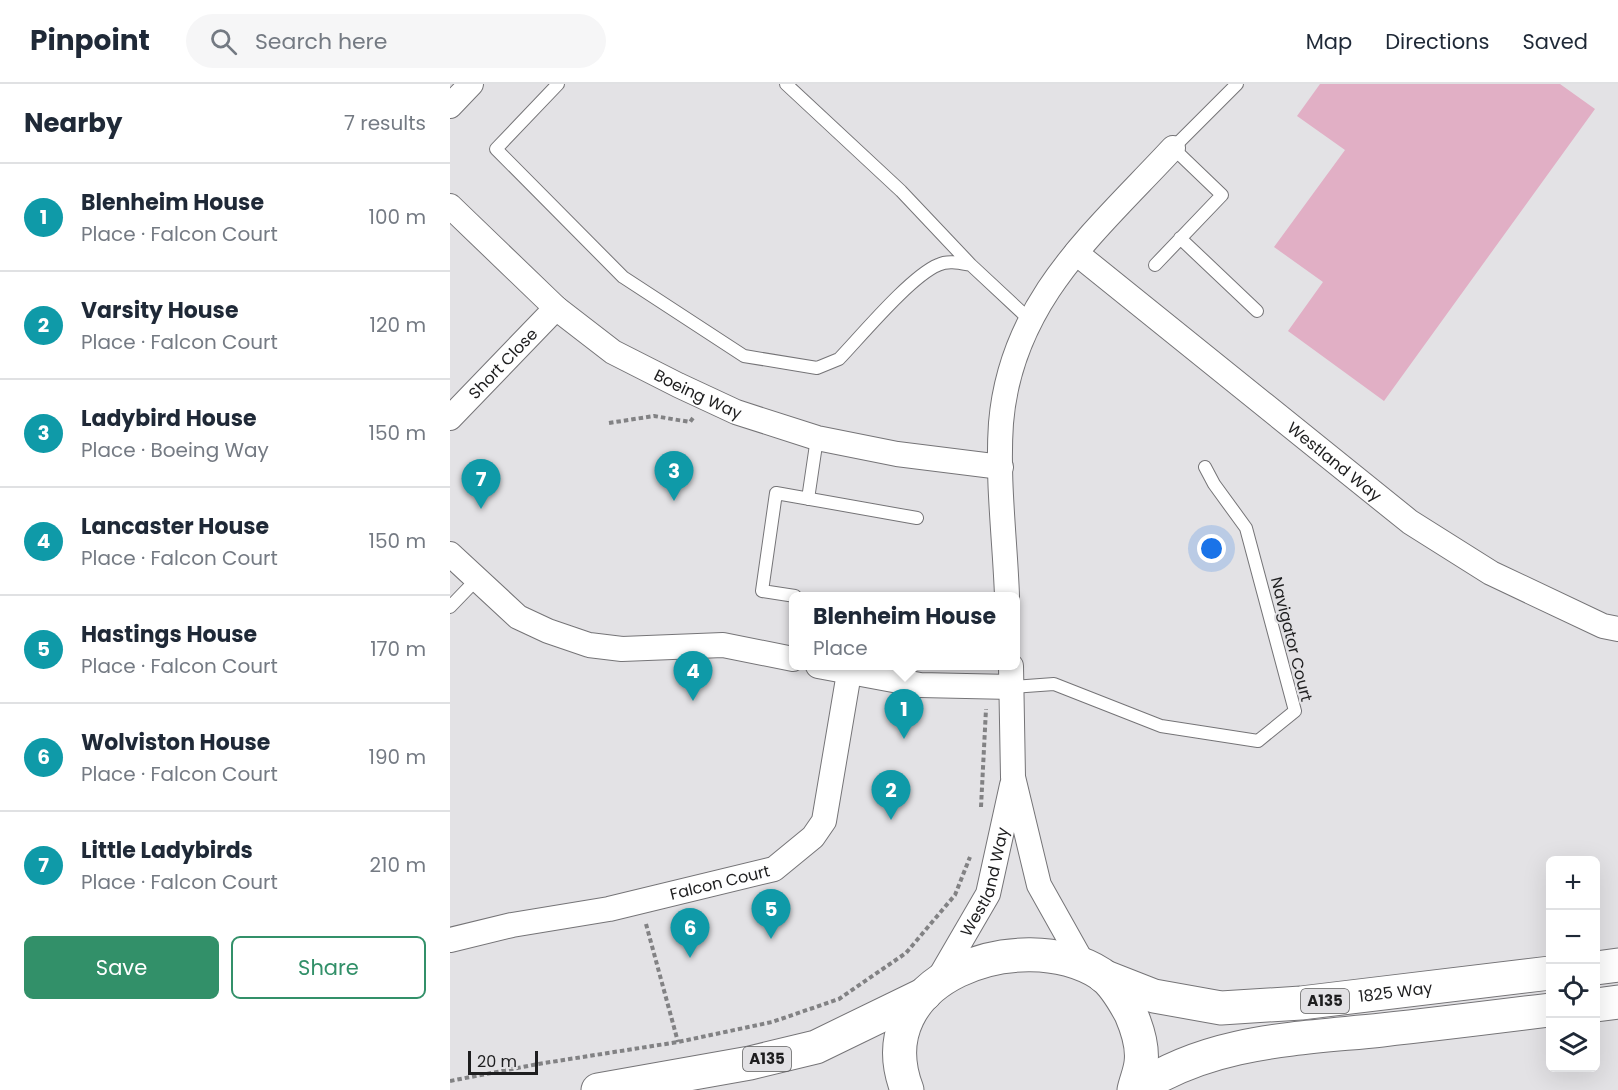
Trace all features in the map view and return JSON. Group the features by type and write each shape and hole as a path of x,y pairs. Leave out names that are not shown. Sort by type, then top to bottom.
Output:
{"main road":[{"name":"A135","path":"598,1090 750,1063 816,1047 932,987 964,967 993,958 1030,954 1094,971 1125,1002 1137,1027 1142,1062 1135,1090"},
{"path":"1600,967 1618,965"},
{"name":"1825 Way","path":"1094,971 1154,996 1221,1008 1301,1004 1546,974"},
{"name":"A135","path":"907,1090 899,1071 899,1044 909,1016 932,987"},
{"path":"1600,1004 1618,1002"},
{"name":"A135","path":"1135,1090 1162,1072 1205,1055 1254,1044 1546,1011"}],"street":[{"path":"450,106 471,84"},
{"path":"1007,592 1001,423 1008,382 1024,330 1050,284 1173,148"},
{"name":"Boeing Way","path":"450,206 556,308 612,352 710,400 736,412 817,438 897,454 1002,467"},
{"name":"Westland Way","path":"1076,253 1410,522 1491,573 1603,626 1618,629"},
{"name":"Short Close","path":"450,418 556,308"},
{"path":"450,554 518,617 589,645 622,649 723,645 789,658"},
{"path":"836,670 920,685 987,688 1011,676"},
{"name":"Falcon Court","path":"450,940 512,925 556,920 774,869 813,837 824,821 849,673"},
{"name":"Westland Way","path":"1011,676 1013,777 1039,885 1094,971"},
{"name":"Westland Way","path":"932,987 988,894 1013,777"}],"lane":[{"path":"558,84 496,149 623,277 744,356 817,368 830,364 838,359 922,274 939,264 952,262 971,265"},
{"path":"786,84 901,191 971,265 1030,320"},
{"path":"1155,265 1222,195 1173,148 1236,84"},
{"path":"1180,238 1257,311"},
{"path":"808,499 817,438"},
{"name":"Navigator Court","path":"1011,676 1054,684 1161,726 1258,741 1295,711 1246,528 1214,484 1205,467"},
{"path":"789,596 762,591 776,493 917,518"},
{"path":"450,607 476,580"}],"path":[{"path":"609,423 654,416 690,422 710,400"},
{"path":"981,811 987,688"},
{"path":"450,1082 538,1064 678,1042 772,1022 839,999 906,953 955,895 971,854"},
{"path":"641,901 678,1042"}],"shaded area":[{"path":"1320,84 1560,84 1595,109 1384,401 1288,331 1323,282 1274,247 1345,150 1297,116"}],"place":[{"name":"Ladybird House","path":"674,501"},
{"name":"Little Ladybirds","path":"481,509"},
{"name":"Lancaster House","path":"693,701"},
{"name":"Blenheim House","path":"904,739"},
{"name":"Varsity House","path":"891,820"},
{"name":"Hastings House","path":"771,939"},
{"name":"Wolviston House","path":"690,958"}]}
